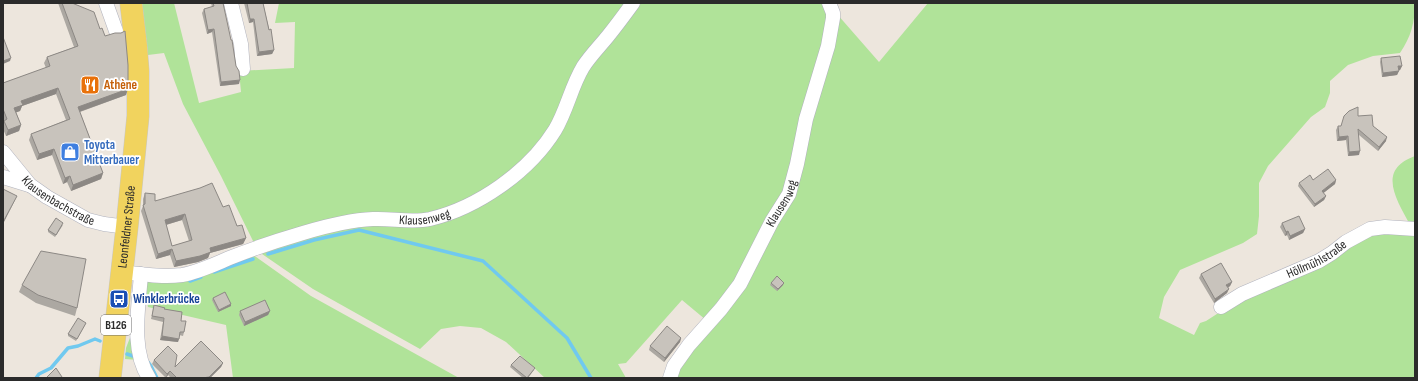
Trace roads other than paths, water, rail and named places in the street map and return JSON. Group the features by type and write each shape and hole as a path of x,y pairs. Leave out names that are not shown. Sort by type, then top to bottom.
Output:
{"main road":[{"name":"Leonfeldner Straße","path":"110,378 132,273 127,227 138,116 137,52 131,3"}],"street":[{"path":"106,3 116,31"},
{"path":"231,3 241,44 243,69"},
{"name":"Klausenweg","path":"132,273 152,275 183,275 206,268 285,238 326,226 386,218 414,221 429,219 481,199 514,175 530,160 554,131 583,67 633,3"},
{"name":"Klausenweg","path":"670,378 674,366 681,355 721,309 740,284 772,222 789,194 806,119 828,46 833,18 833,13 829,3"},
{"name":"Klausenbachstraße","path":"3,152 30,185 67,209 88,220 127,227"},
{"path":"3,176 30,185"},
{"name":"Höllmühlstraße","path":"1221,307 1242,294 1319,261 1346,242 1370,229 1385,227 1415,229"},
{"path":"132,273 140,357 149,378"}],"waterway":[{"path":"268,254 314,240 359,230 483,261 567,338 591,378"},
{"path":"214,272 253,259"},
{"path":"190,281 201,277"},
{"path":"36,378 39,374 51,368 68,348 78,346 95,339 100,341"},
{"path":"127,354 136,357"},
{"path":"148,362 157,378"}],"place":[{"name":"Athène","path":"90,85"},
{"name":"Toyota Mitterbauer","path":"70,152"},
{"name":"Winklerbrücke","path":"119,299"}]}
